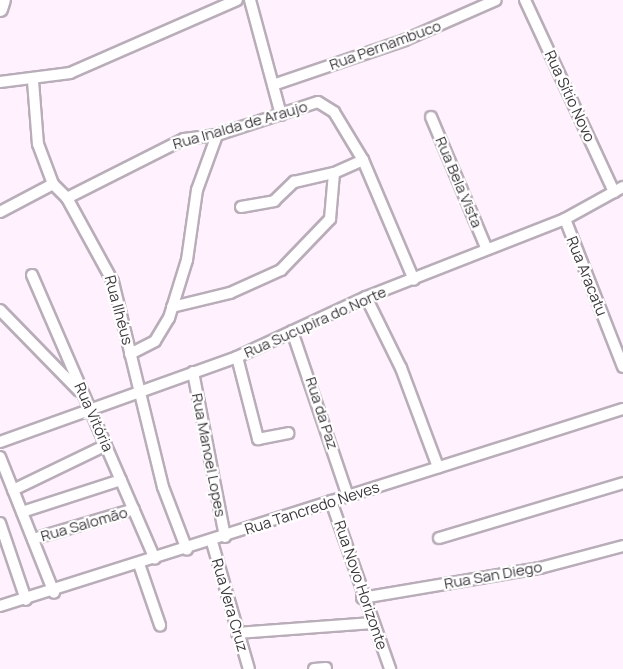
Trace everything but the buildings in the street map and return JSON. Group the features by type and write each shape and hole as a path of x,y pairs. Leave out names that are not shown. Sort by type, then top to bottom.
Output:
{"street":[{"path":"0,9 3,0"},
{"path":"0,82 33,81 70,73 237,0"},
{"path":"250,0 281,115"},
{"name":"Rua Pernambuco","path":"273,85 405,40 496,0"},
{"name":"Rua Sítio Novo","path":"525,0 618,190"},
{"name":"Rua Ilhéus","path":"33,81 36,135 53,184 67,198 113,282 163,487 186,550"},
{"name":"Rua Inalda de Araujo","path":"67,198 184,139 217,135 318,102 334,112 363,160"},
{"name":"Rua Bela Vista","path":"431,117 486,247"},
{"path":"130,354 159,337 172,307 187,260 197,190 217,135"},
{"path":"242,207 274,201 294,182 334,173 363,160 414,279"},
{"path":"172,307 230,293 281,270 330,219 334,173"},
{"path":"0,212 53,184"},
{"name":"Rua Sucupira do Norte","path":"0,442 87,402 138,392 237,357 366,297 414,279 486,247 565,219 618,190"},
{"name":"Rua Aracatu","path":"565,219 623,367"},
{"name":"Rua Vitória","path":"32,275 155,559"},
{"path":"366,297 401,368 438,467"},
{"path":"0,310 87,402"},
{"name":"Rua da Paz","path":"292,331 348,496"},
{"path":"237,357 258,439 288,433"},
{"name":"Rua Manoel Lopes","path":"193,372 225,537"},
{"name":"Rua Tancredo Neves","path":"0,606 54,593 331,501 623,409"},
{"path":"13,490 106,445"},
{"path":"0,457 54,593"},
{"path":"22,512 122,480"},
{"path":"439,538 623,483"},
{"name":"Rua Novo Horizonte","path":"331,501 351,549 362,598 390,669"},
{"name":"Rua Salomão","path":"33,539 134,510"},
{"path":"0,523 26,600"},
{"name":"Rua Vera Cruz","path":"212,542 249,669"},
{"name":"Rua San Diego","path":"362,598 540,568 623,546"},
{"path":"139,564 160,624"},
{"path":"237,633 373,623"},
{"path":"314,669 326,668"}]}
